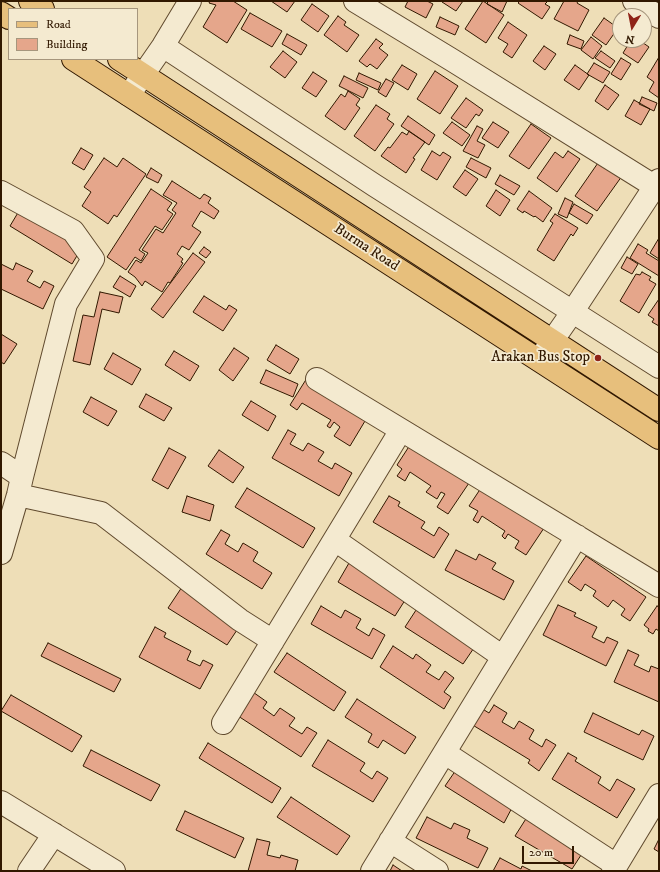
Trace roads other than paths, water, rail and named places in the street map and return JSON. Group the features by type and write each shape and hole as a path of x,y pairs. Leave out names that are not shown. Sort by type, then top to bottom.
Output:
{"main road":[{"path":"30,1 41,8"},
{"name":"Burma Road","path":"75,60 659,438"},
{"name":"Burma Road","path":"122,60 659,410"}],"street":[{"path":"129,95 163,46 190,1"},
{"path":"355,1 658,185 539,360"},
{"path":"634,1 659,17"},
{"path":"163,46 380,189 659,367"},
{"path":"1,553 20,486 66,304 93,259 73,232 3,186"},
{"path":"317,379 659,586"},
{"path":"223,723 401,430"},
{"path":"1,463 20,486 101,513 240,620 273,641"},
{"path":"372,871 577,536"},
{"path":"335,540 503,657"},
{"path":"445,753 614,868 659,795"},
{"path":"1,802 114,871"},
{"path":"29,871 54,834"},
{"path":"390,841 437,871"}],"place":[{"name":"Arakan Bus Stop","path":"598,358"}]}
